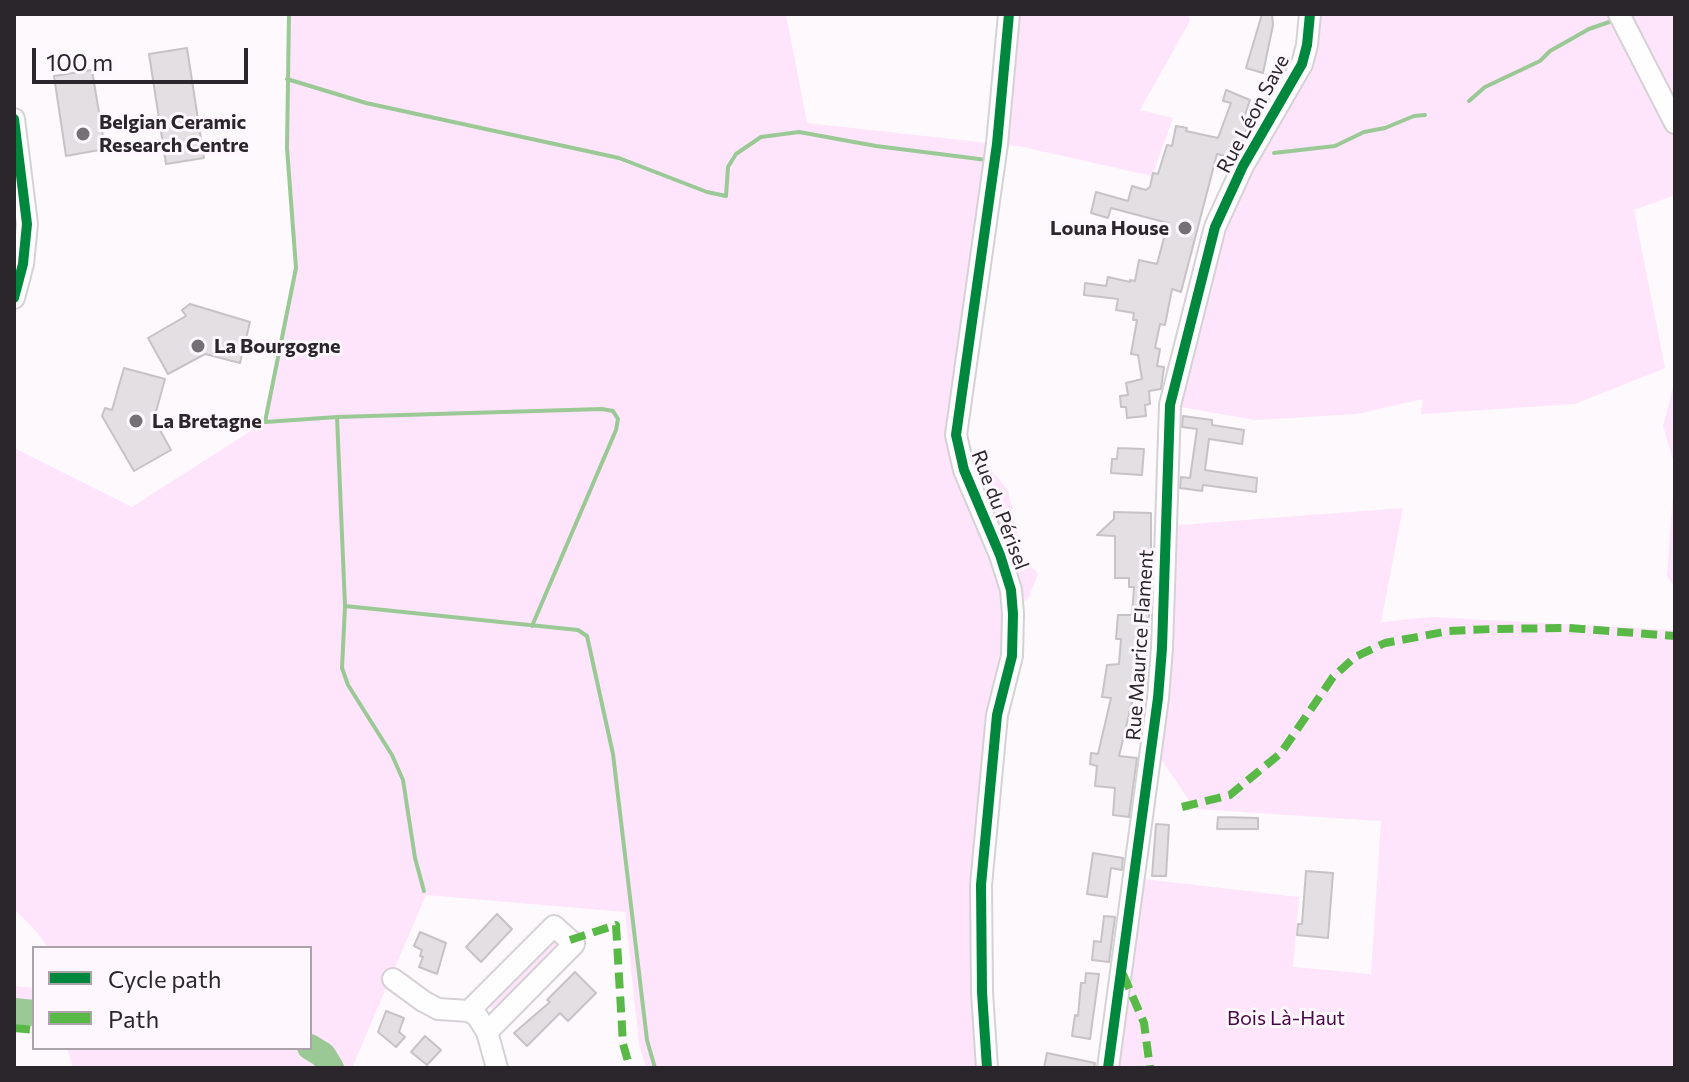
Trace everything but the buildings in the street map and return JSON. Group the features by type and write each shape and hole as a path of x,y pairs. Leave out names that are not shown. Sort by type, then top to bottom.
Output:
{"street":[{"name":"Rue du Périsel","path":"987,1068 981,885 997,715 1012,656 1013,614 1011,590 1000,555 964,470 956,435 999,134 1009,14"},
{"name":"Rue Léon Save","path":"1215,227 1243,166 1302,64 1310,31 1310,14"},
{"path":"1619,14 1675,123"},
{"path":"14,119 27,224 23,264 14,298"},
{"name":"Rue Maurice Flament","path":"1108,1068 1158,698 1170,405 1215,227"},
{"path":"469,1011 554,926 574,944 487,1032"},
{"path":"393,979 438,1009 469,1011 487,1032 497,1068"}],"green space":[{"path":"287,14 786,14 807,123 997,144 1007,14 1188,14 1190,21 1140,110 1173,118 1152,176 998,144 958,453 976,453 1008,490 1023,556 1038,574 1029,597 1013,614 981,885 987,1068 646,1068 639,1044 625,912 426,895 352,1068 73,1068 68,1050 312,1050 312,946 47,946 14,909 14,448 132,507 265,422 296,268 287,148"},
{"path":"1310,14 1675,14 1675,195 1634,210 1665,368 1575,404 1421,414 1423,399 1357,414 1255,420 1170,405 1215,227 1294,80"},
{"path":"1675,380 1675,466 1663,426"},
{"path":"1675,466 1675,587 1667,576"},
{"name":"Bois Là-Haut","path":"1403,508 1381,622 1431,617 1675,630 1675,1068 1108,1068 1135,878 1299,897 1293,967 1371,974 1381,821 1195,809 1152,746 1166,526"},
{"path":"553,939 562,946 494,1011 489,1005"},
{"path":"14,986 32,988 32,1030 14,1028"}],"waterway":[{"path":"289,14 287,148 296,268 265,422 337,417 345,606 342,668 348,685 392,755 403,780 415,858 424,891"},
{"path":"1469,101 1485,87 1540,61 1550,51 1589,29 1615,20"},
{"path":"287,79 366,103 619,158 707,192 726,196 728,167 736,154 761,137 799,132 876,146 987,160"},
{"path":"1274,153 1335,146 1364,132 1425,115"},
{"path":"337,417 613,411 618,419 616,430 532,626"},
{"path":"345,606 578,630 587,636 613,754 647,1040 655,1068"},
{"path":"14,1011 32,1013"},
{"path":"312,1048 323,1055 331,1068"}],"marked path":[{"path":"1182,807 1230,795 1281,753 1333,677 1355,657 1385,643 1449,631 1492,629 1569,628 1675,636"},
{"path":"570,940 616,925 623,1044 630,1068"},
{"path":"1123,974 1144,1023 1150,1068"},
{"path":"14,1028 32,1030"}],"cycle path":[{"path":"987,1068 982,992 981,885 997,715 1012,656 1013,614 1011,590 1000,555 964,470 956,435 997,144 1009,14"},
{"path":"1108,1068 1158,698 1170,405 1215,227 1243,166 1302,64 1310,14"},
{"path":"14,119 27,224 23,264 14,298"}],"place":[{"name":"Belgian Ceramic Research Centre","path":"83,134"},
{"name":"Louna House","path":"1185,228"},
{"name":"La Bourgogne","path":"198,346"},
{"name":"La Bretagne","path":"136,421"}]}
